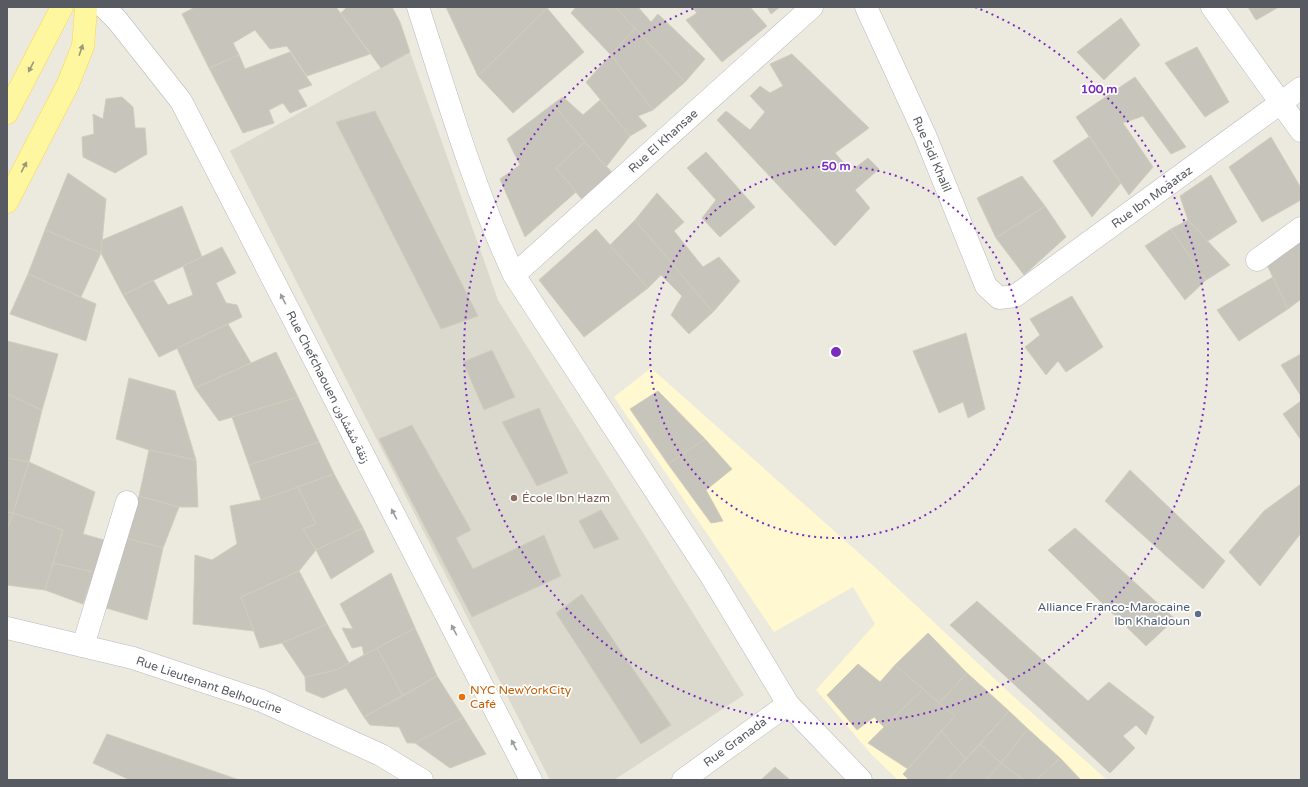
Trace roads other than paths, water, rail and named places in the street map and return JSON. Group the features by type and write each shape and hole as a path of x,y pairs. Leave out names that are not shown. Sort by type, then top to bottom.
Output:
{"main road":[{"path":"7,113 62,7 74,11 93,8 83,46 68,84 8,195"}],"street":[{"path":"418,7 452,114 498,239 514,275 711,576 788,704 861,780"},
{"name":"Rue El Khansae","path":"514,275 812,7"},
{"name":"Rue Sidi Khalil","path":"866,7 925,135 986,286 999,298"},
{"path":"1212,7 1301,131"},
{"name":"Rue Chefchaouen زنقة شفشاون","path":"93,8 117,20 181,101 531,780"},
{"name":"Rue Ibn Moaataz","path":"999,298 1015,296 1301,88"},
{"path":"1257,260 1301,228"},
{"path":"83,646 127,502"},
{"name":"Rue Lieutenant Belhoucine","path":"7,628 133,658 262,701 381,756 422,780"},
{"name":"Rue Granada","path":"683,780 788,704"}],"place":[{"name":"École Ibn Hazm","path":"514,498"},
{"name":"Alliance Franco-Marocaine Ibn Khaldoun","path":"1198,614"},
{"name":"NYC NewYorkCity Café","path":"462,697"}]}
